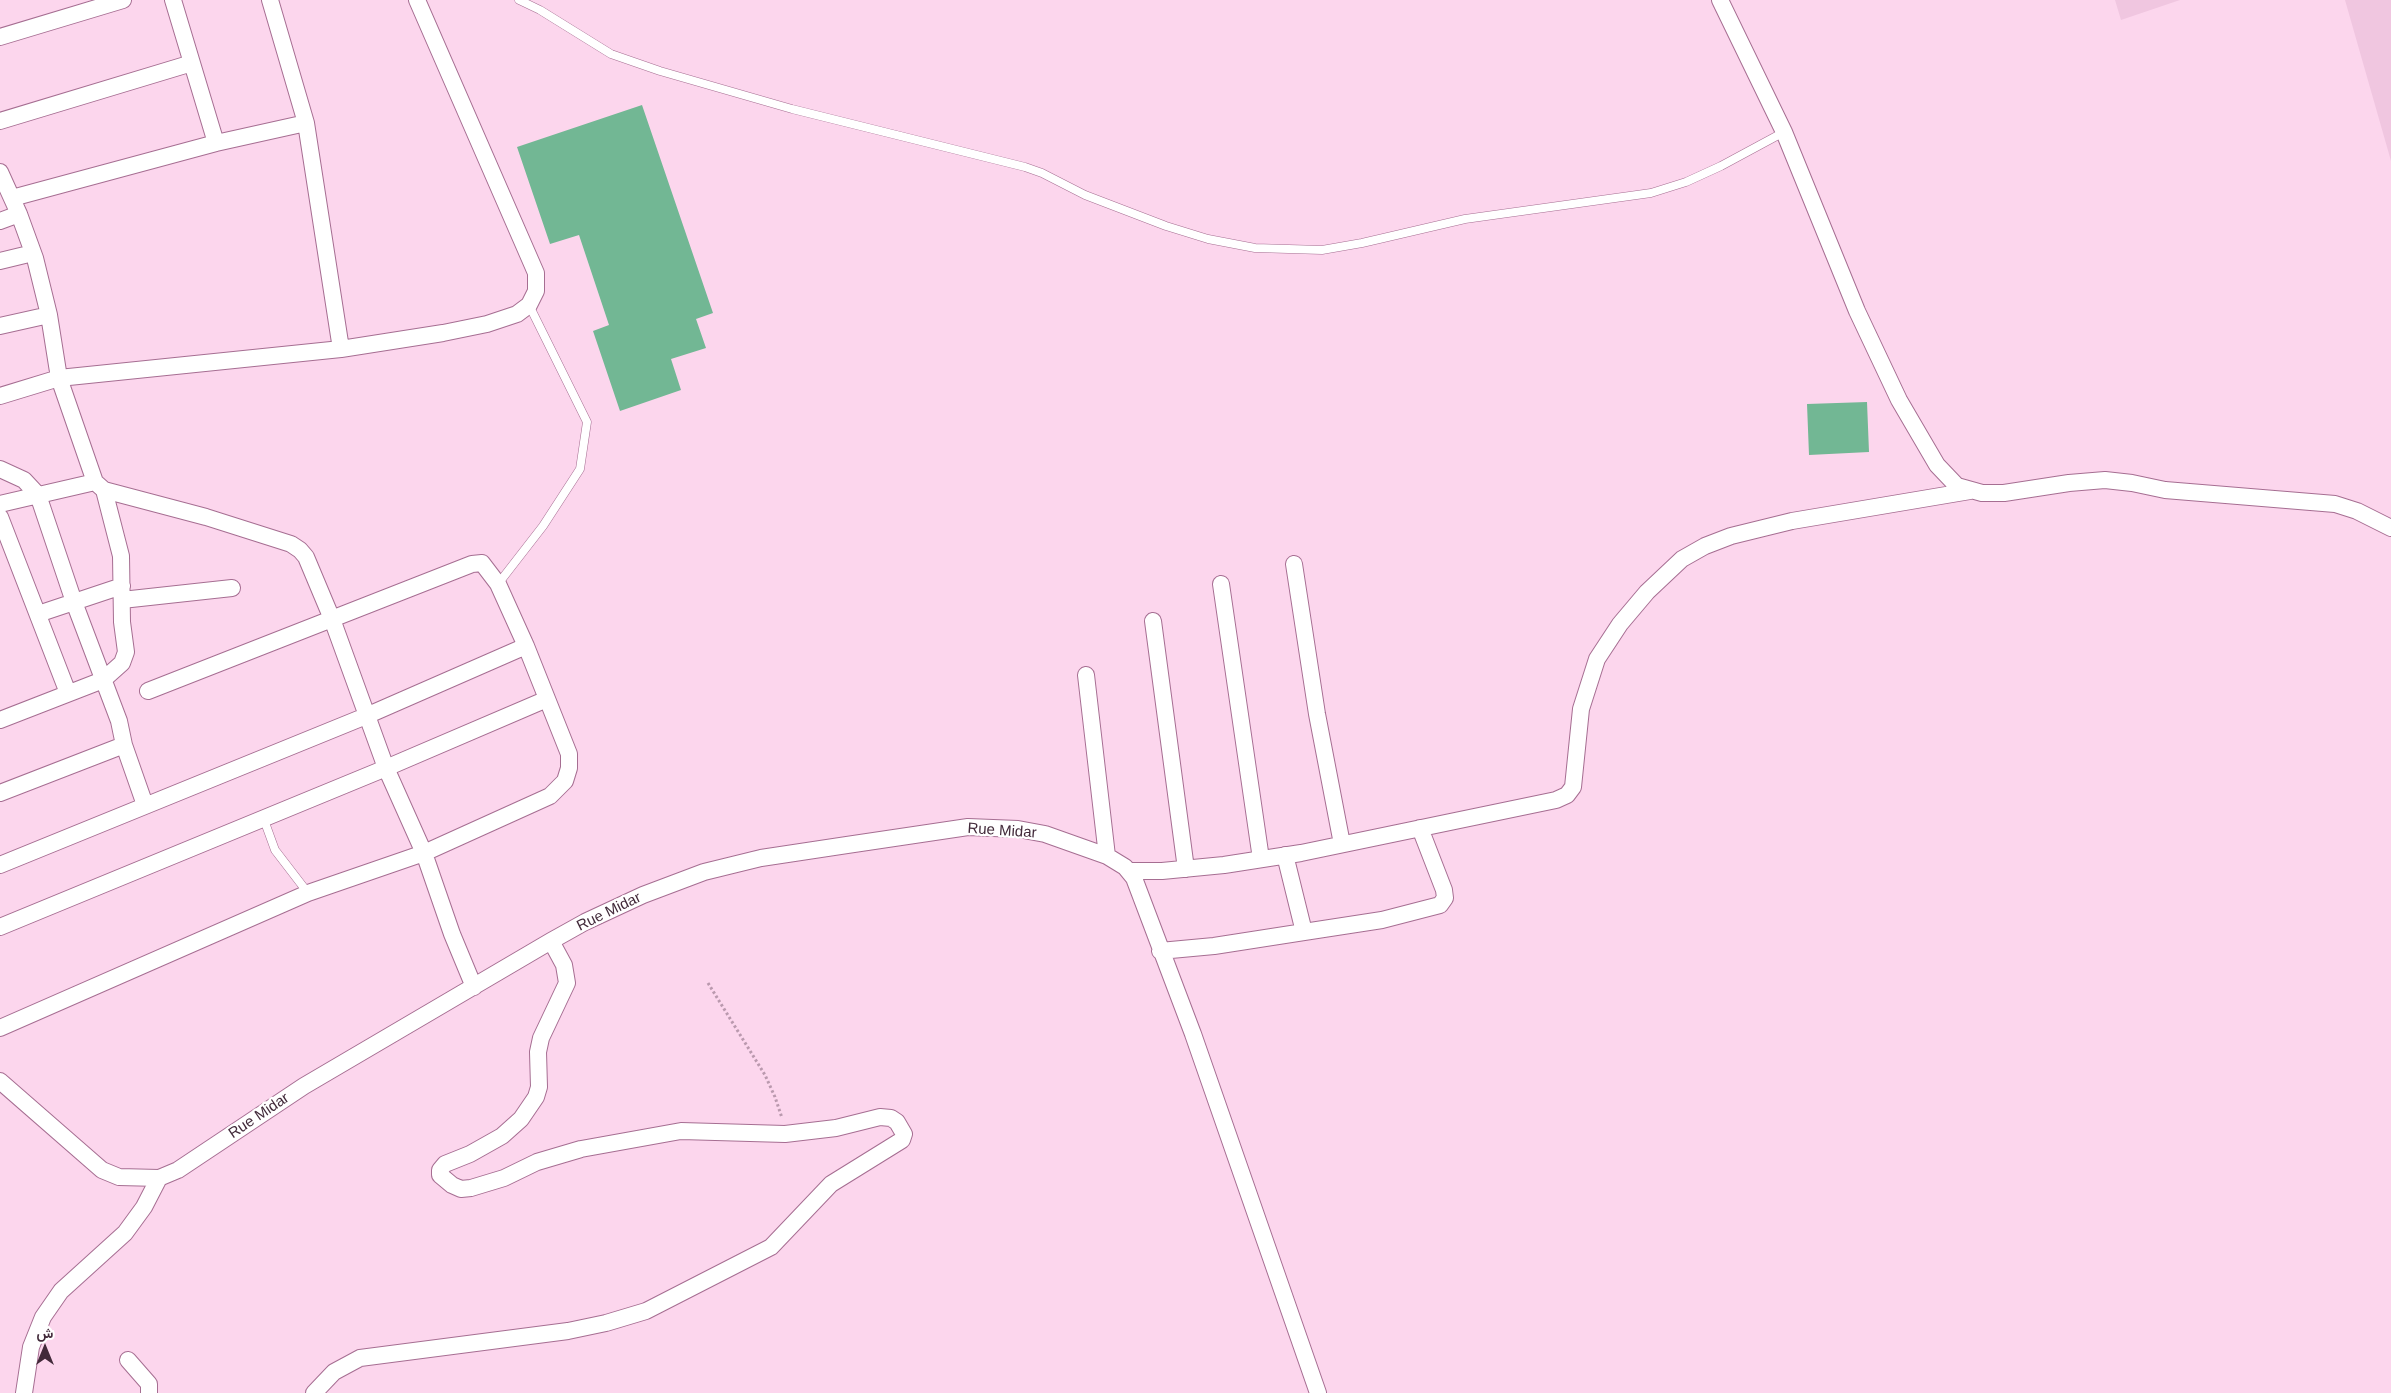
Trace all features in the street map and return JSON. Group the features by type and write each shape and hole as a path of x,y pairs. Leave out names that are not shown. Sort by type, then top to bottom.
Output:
{"street":[{"path":"0,37 123,0"},
{"path":"173,0 216,143"},
{"path":"270,0 306,123 342,349"},
{"path":"0,396 59,378 342,349 443,333 487,324 517,314 529,304 536,291 536,273 417,0"},
{"path":"1720,0 1784,132 1857,311 1899,400 1937,465 1957,486 1970,491"},
{"path":"0,121 192,63"},
{"path":"12,198 216,143 306,123"},
{"path":"0,172 20,214 33,252 49,315 59,378 99,486 121,556 122,622 126,652 122,663 103,680 1,718"},
{"path":"0,221 20,214"},
{"path":"0,261 33,252"},
{"path":"0,326 49,315"},
{"path":"0,469 24,480 38,495 74,602 118,721 124,745 145,805"},
{"path":"1129,871 1186,869 1285,855 1556,800 1567,794 1573,787 1576,776 1580,709 1597,660 1620,624 1641,598 1682,559 1705,546 1731,536 1843,511 1930,499 1970,491 2004,493 2104,480 2175,491 2336,504 2358,511 2391,528"},
{"path":"0,504 38,495 99,486 291,544 300,550 309,563 332,619 386,768 424,853 452,934 474,986"},
{"path":"0,517 12,552 38,614 37,617 68,693"},
{"path":"0,1028 308,893 424,853 550,796 565,781 569,768 569,754 526,646 498,584 482,563 472,564 148,690"},
{"path":"1294,564 1317,714 1342,844"},
{"path":"1221,584 1261,859"},
{"path":"38,614 74,602 122,593 232,588"},
{"path":"1153,621 1186,869"},
{"path":"0,865 366,716 526,646"},
{"path":"1086,675 1108,856"},
{"path":"0,927 263,817 386,768 547,699"},
{"path":"0,793 124,745"},
{"name":"Rue Midar","path":"0,1081 102,1170 119,1177 159,1178 178,1170 304,1086 474,986 585,922 642,895 704,872 761,858 978,828 1018,829 1045,834 1108,856 1129,871 1145,904 1160,952 1193,1034 1318,1393"},
{"path":"1160,952 1214,946 1382,920 1442,904 1445,898 1444,890 1420,828"},
{"path":"1285,855 1304,932"},
{"path":"314,1393 334,1372 360,1358 568,1331 606,1323 646,1310 771,1247 832,1184 902,1140 904,1134 897,1122 891,1118 880,1117 836,1128 785,1134 681,1131 581,1150 537,1162 504,1178 471,1188 460,1189 444,1180 440,1176 440,1170 445,1164 470,1154 502,1136 521,1119 536,1097 539,1088 538,1052 541,1038 567,983 564,965 551,941"},
{"path":"24,1393 32,1346 43,1317 61,1291 125,1233 144,1207 159,1178"},
{"path":"128,1360 149,1384 150,1393"}],"lane":[{"path":"519,0 540,10 611,54 660,72 792,109 1024,167 1042,173 1085,195 1166,226 1208,239 1255,248 1322,250 1362,244 1465,219 1652,193 1686,182 1721,166 1784,132"},
{"path":"498,584 543,526 580,469 587,422 529,304"},
{"path":"263,817 275,850 308,893"}],"path":[{"path":"708,983 765,1075 775,1098 785,1134"}],"shaded area":[{"path":"2115,0 2180,0 2121,20"},
{"path":"2345,0 2391,0 2391,161"}],"building":[{"path":"642,105 713,313 696,319 706,348 671,359 681,390 620,411 593,331 609,325 579,235 550,244 517,147"},
{"path":"1867,402 1869,452 1809,455 1807,404"}]}
